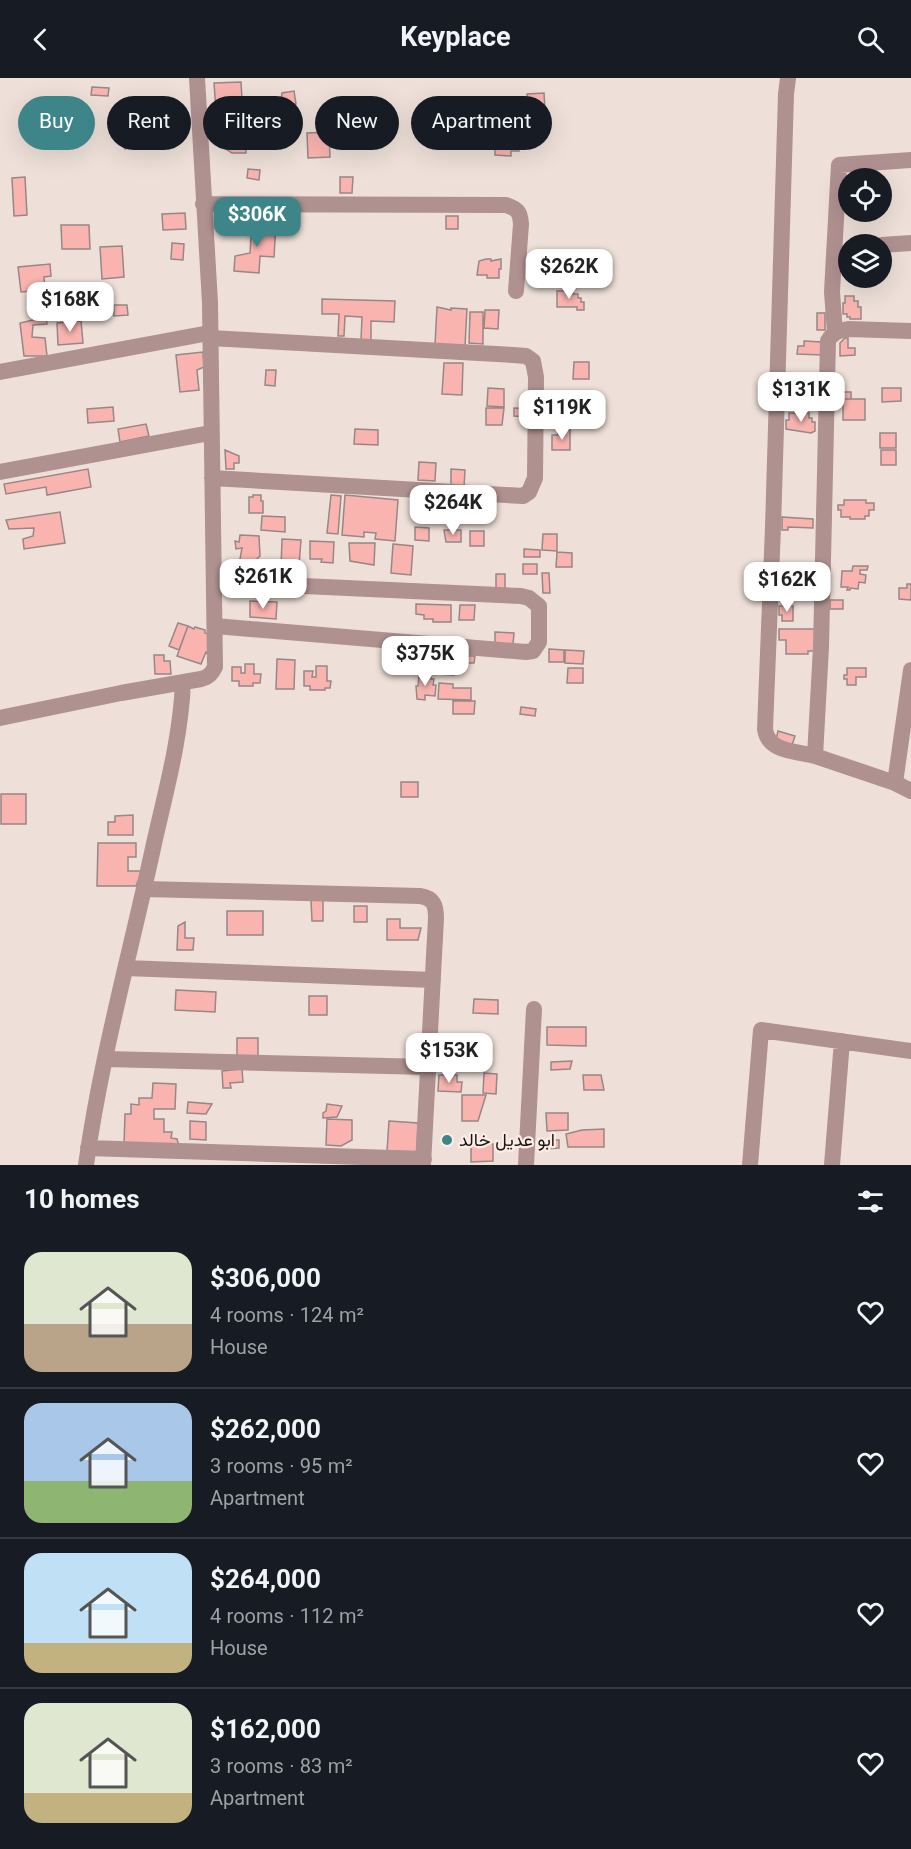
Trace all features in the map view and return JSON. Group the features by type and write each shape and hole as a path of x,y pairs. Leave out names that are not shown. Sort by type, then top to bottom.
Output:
{"street":[{"path":"0,718 207,677 215,667 210,303 197,78"},
{"path":"788,78 766,738 776,747 815,756 895,783 911,791"},
{"path":"841,234 839,165 911,160"},
{"path":"203,204 506,205 516,208 520,213 516,291"},
{"path":"892,244 911,243"},
{"path":"835,333 832,292 838,266"},
{"path":"815,756 821,647 828,341 831,335 848,329 911,331"},
{"path":"0,372 210,335 526,356 533,362 536,377 535,478 529,492 523,496 212,478"},
{"path":"0,472 210,432"},
{"path":"215,582 529,598 538,606 539,642 533,651 526,652 215,626"},
{"path":"895,783 911,670"},
{"path":"86,1165 106,1059 178,737 183,682"},
{"path":"88,1148 423,1162 433,980 436,908 434,902 425,896 144,889"},
{"path":"126,968 433,980"},
{"path":"526,1165 534,1009"},
{"path":"750,1165 761,1030 911,1051"},
{"path":"832,1165 842,1041"},
{"path":"106,1059 428,1067"}],"building":[{"path":"241,82 242,96 215,96 214,83"},
{"path":"92,87 109,88 108,96 91,95"},
{"path":"294,91 295,96 282,96 282,93"},
{"path":"544,93 544,96 527,96 527,94"},
{"path":"307,133 315,133 315,150 330,150 330,157 308,158"},
{"path":"228,150 246,150 246,153 232,153"},
{"path":"495,150 519,150 511,151 511,156 495,155"},
{"path":"248,169 260,170 259,180 247,178"},
{"path":"25,177 27,215 14,216 12,178"},
{"path":"340,177 353,177 352,193 340,193"},
{"path":"185,213 186,229 163,230 162,214"},
{"path":"446,216 458,216 458,229 446,229"},
{"path":"252,223 276,224 274,257 260,256 259,273 234,271 235,256 250,253"},
{"path":"61,225 89,225 90,249 62,249"},
{"path":"172,243 184,244 183,260 171,259"},
{"path":"122,246 124,277 102,279 100,247"},
{"path":"577,253 594,254 594,274 577,273"},
{"path":"491,259 491,261 501,259 499,278 477,275 479,261"},
{"path":"50,264 51,276 44,277 45,290 21,292 18,267"},
{"path":"557,291 573,291 573,294 578,294 581,302 584,302 584,310 577,310 577,307 557,307"},
{"path":"845,296 854,296 854,301 858,301 858,307 861,307 861,319 850,319 847,314 843,314"},
{"path":"322,299 395,301 394,322 371,321 371,340 361,340 362,317 345,316 344,336 338,336 339,314 322,314"},
{"path":"114,305 127,305 128,315 114,316"},
{"path":"437,307 451,310 451,308 467,309 465,346 435,345"},
{"path":"485,310 499,310 498,329 484,328"},
{"path":"470,312 483,312 483,344 469,343"},
{"path":"817,313 825,313 825,330 817,330"},
{"path":"46,317 47,324 33,325 32,337 45,338 47,356 24,356 20,323"},
{"path":"81,321 83,343 58,345 57,323"},
{"path":"848,338 848,348 855,348 855,355 840,356 840,343"},
{"path":"804,341 822,342 822,355 797,354 798,346 804,346"},
{"path":"203,352 204,367 197,370 199,390 180,392 176,355"},
{"path":"574,362 589,362 589,379 573,379"},
{"path":"444,363 463,363 462,395 442,394"},
{"path":"266,370 276,370 275,386 265,385"},
{"path":"488,388 504,389 504,407 487,406"},
{"path":"882,388 901,388 901,401 882,402"},
{"path":"837,392 851,392 851,399 837,399"},
{"path":"843,399 865,399 865,420 843,420"},
{"path":"574,400 588,400 588,418 574,418"},
{"path":"113,407 114,421 88,423 87,409"},
{"path":"486,408 504,408 502,425 486,425"},
{"path":"514,408 530,409 530,417 514,416"},
{"path":"789,413 809,413 809,418 815,422 815,431 811,433 786,429"},
{"path":"146,424 149,436 120,442 118,429"},
{"path":"355,429 378,430 378,445 354,444"},
{"path":"558,430 570,430 570,450 552,450 552,435 558,435"},
{"path":"880,433 896,433 896,448 880,448"},
{"path":"225,450 239,456 239,463 234,463 234,469 226,469"},
{"path":"881,450 896,450 896,465 881,465"},
{"path":"419,462 436,463 435,481 418,480"},
{"path":"88,469 91,487 47,495 46,487 6,494 4,484"},
{"path":"451,469 465,470 464,487 451,486"},
{"path":"261,495 263,513 249,513 249,497"},
{"path":"331,495 341,496 338,534 327,533"},
{"path":"345,495 398,500 395,541 375,539 376,533 364,532 364,537 342,535"},
{"path":"844,500 866,500 866,503 874,503 874,510 869,510 869,516 865,516 865,519 841,517 838,505 844,505"},
{"path":"60,512 65,543 24,549 23,539 33,536 34,528 9,529 6,520"},
{"path":"262,516 285,517 285,532 261,530"},
{"path":"782,517 813,519 813,528 788,527 788,530 782,530"},
{"path":"415,527 429,528 429,541 415,540"},
{"path":"444,530 461,530 461,542 446,542"},
{"path":"470,531 484,531 484,546 470,546"},
{"path":"543,534 557,534 557,551 542,550"},
{"path":"240,535 259,536 260,556 253,563 258,568 249,576 243,569 247,567 240,559 242,548 236,549 235,541 239,542"},
{"path":"282,539 301,540 299,565 288,564 288,567 281,567"},
{"path":"310,541 334,542 333,563 321,562 322,559 310,559"},
{"path":"349,543 375,543 374,565 350,561"},
{"path":"393,544 413,546 411,575 391,573"},
{"path":"524,549 540,550 540,557 524,557"},
{"path":"557,552 572,553 572,567 556,567"},
{"path":"523,564 537,564 537,574 523,574"},
{"path":"853,566 868,566 867,570 860,570 860,574 866,575 865,583 859,582 858,589 847,590 848,587 841,587 842,571 852,571"},
{"path":"542,573 549,573 550,593 543,593"},
{"path":"496,574 505,574 505,592 496,592"},
{"path":"907,584 911,584 911,600 899,599 899,588 907,588"},
{"path":"830,600 843,600 843,609 830,609"},
{"path":"250,601 277,602 276,619 250,617"},
{"path":"416,604 451,605 451,622 433,622 433,619 424,619 424,615 416,614"},
{"path":"460,605 475,605 474,620 459,620"},
{"path":"779,606 793,606 793,621 782,621"},
{"path":"178,623 188,626 179,650 169,646"},
{"path":"188,626 205,630 205,633 211,635 208,653 206,652 201,664 177,656"},
{"path":"779,629 815,629 815,651 808,651 808,654 786,654 786,640 779,640"},
{"path":"495,632 514,633 513,644 495,644"},
{"path":"549,649 564,650 564,662 549,662"},
{"path":"565,650 584,651 583,664 565,663"},
{"path":"154,655 164,655 164,661 170,661 171,674 155,674"},
{"path":"440,655 455,656 454,675 439,674"},
{"path":"457,656 475,656 474,663 457,663"},
{"path":"277,659 295,660 294,689 276,689"},
{"path":"245,664 254,664 254,674 261,674 260,683 253,683 253,686 239,686 239,681 232,681 232,667 241,667 241,673 245,673"},
{"path":"316,666 327,666 327,681 331,681 330,688 310,690 310,686 304,686 304,671 313,671 312,677 316,677"},
{"path":"568,668 583,668 583,683 567,683"},
{"path":"847,668 866,668 866,677 856,677 856,685 847,685 844,675 847,675"},
{"path":"419,675 431,676 431,679 434,679 435,696 425,695 425,700 417,699 416,686 418,686"},
{"path":"439,683 453,684 453,688 471,688 471,700 438,699"},
{"path":"453,701 475,701 474,714 453,714"},
{"path":"521,707 536,709 535,716 520,714"},
{"path":"778,731 795,736 792,745 776,740"},
{"path":"401,782 418,782 418,797 401,797"},
{"path":"1,794 26,794 26,824 1,824"},
{"path":"133,815 133,835 108,835 108,822 115,822 115,816"},
{"path":"98,843 136,843 136,857 128,857 128,871 142,871 136,886 97,886"},
{"path":"311,900 323,900 323,921 312,921"},
{"path":"354,906 367,906 367,922 354,922"},
{"path":"227,911 263,911 263,935 227,935"},
{"path":"387,919 400,919 400,928 421,928 418,940 387,940"},
{"path":"185,922 185,938 194,938 193,950 177,950 178,926"},
{"path":"176,990 216,992 215,1012 175,1010"},
{"path":"309,996 327,996 327,1015 309,1015"},
{"path":"474,999 498,1000 498,1014 473,1013"},
{"path":"547,1027 586,1027 586,1046 547,1045"},
{"path":"237,1038 258,1038 258,1057 237,1057"},
{"path":"572,1061 570,1069 551,1070 551,1062"},
{"path":"242,1069 243,1082 230,1083 231,1088 223,1088 222,1071"},
{"path":"484,1073 497,1074 496,1094 483,1093"},
{"path":"439,1075 457,1075 457,1082 462,1082 461,1092 438,1091"},
{"path":"583,1075 601,1075 604,1090 584,1090"},
{"path":"153,1083 176,1084 175,1109 154,1109 154,1119 164,1119 164,1132 172,1132 171,1138 177,1139 179,1146 124,1144 125,1114 131,1114 131,1104 139,1105 139,1098 152,1098"},
{"path":"462,1095 486,1095 478,1121 462,1121"},
{"path":"188,1102 212,1104 206,1114 187,1113"},
{"path":"327,1104 342,1106 337,1117 323,1118"},
{"path":"546,1113 568,1113 568,1130 547,1131"},
{"path":"327,1119 352,1120 352,1140 341,1146 326,1145"},
{"path":"190,1121 206,1122 206,1140 190,1139"},
{"path":"389,1121 418,1123 417,1152 387,1151"},
{"path":"604,1129 604,1147 568,1147 566,1134 582,1130"},
{"path":"551,1140 559,1140 559,1148 543,1149 543,1144"},
{"path":"471,1144 493,1144 493,1161 471,1162"}],"place":[{"name":"ابو عديل خالد","path":"447,1140"}]}
